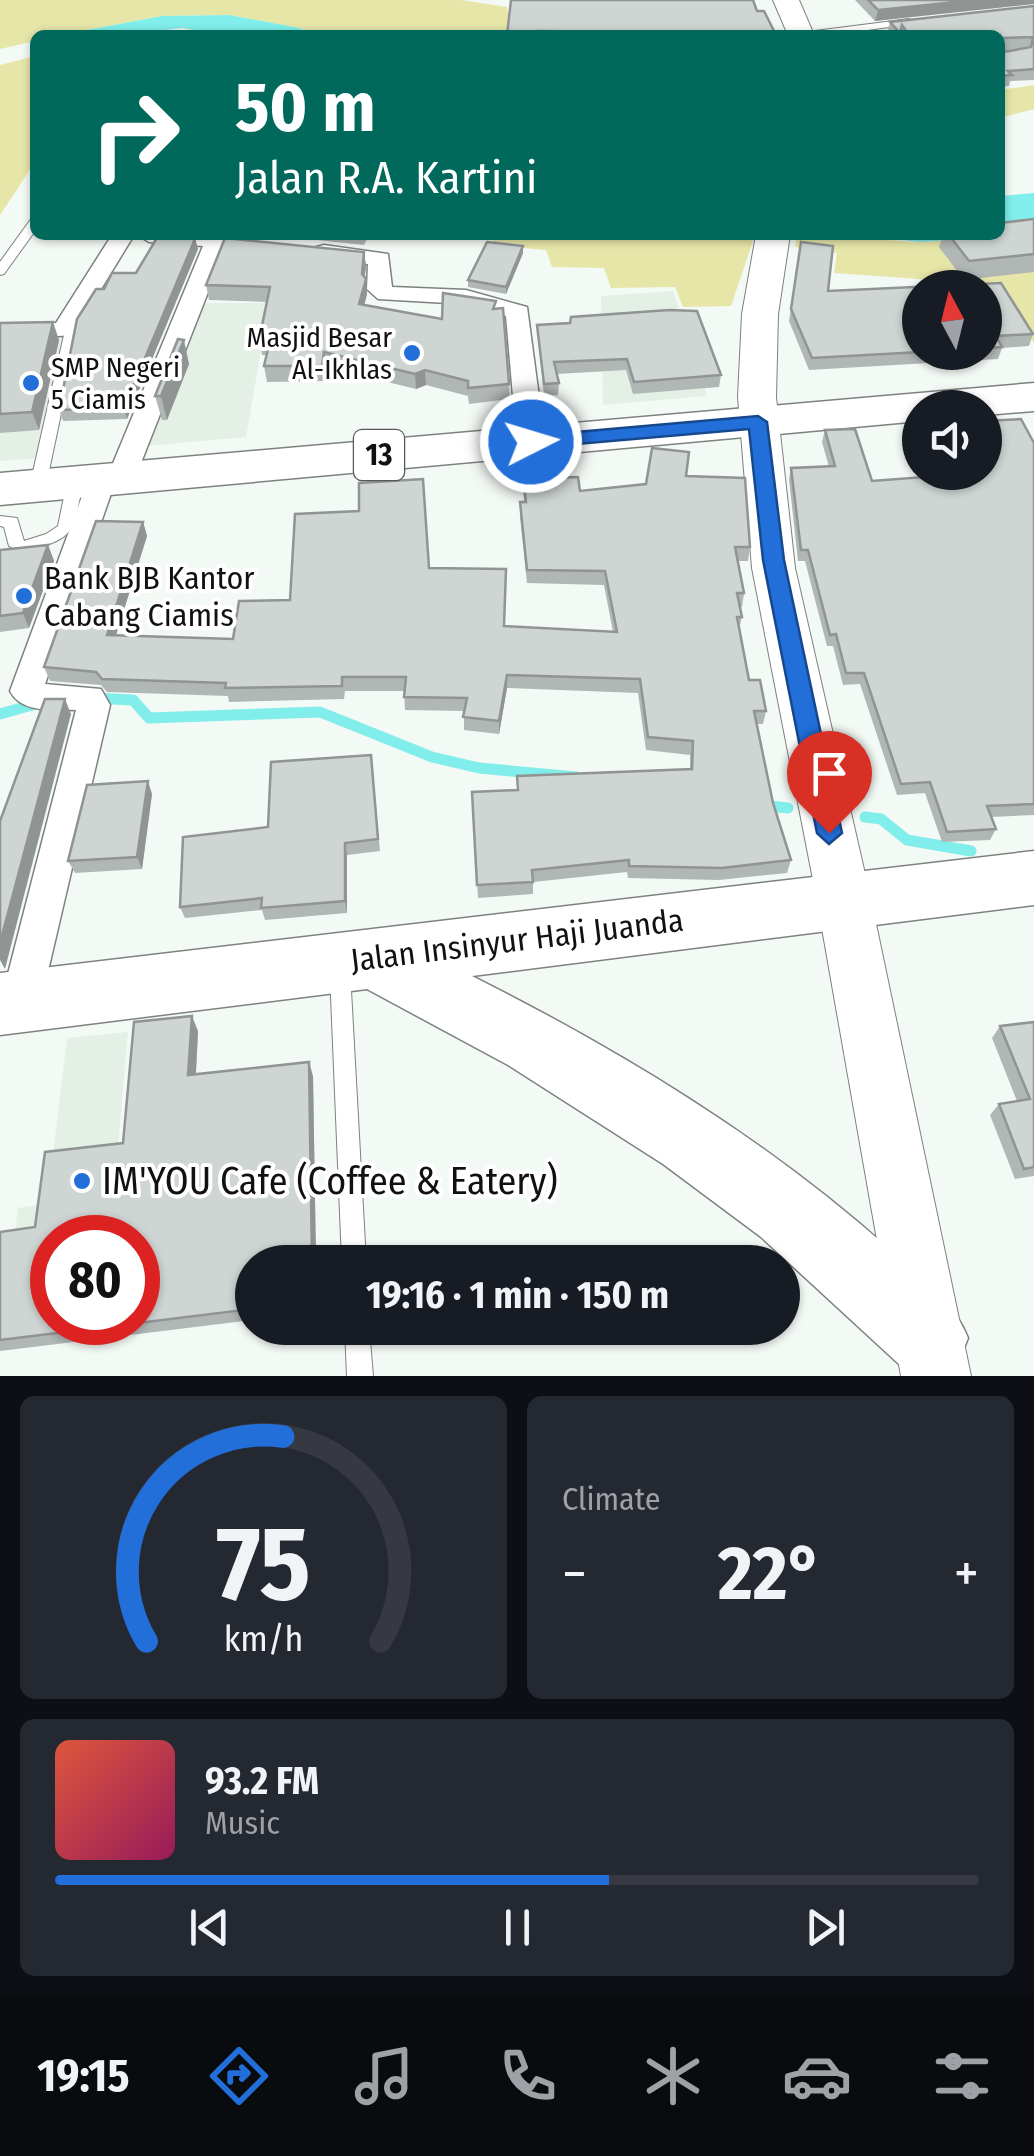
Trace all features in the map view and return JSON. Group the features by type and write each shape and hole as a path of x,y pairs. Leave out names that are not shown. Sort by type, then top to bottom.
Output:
{"highway":[{"name":"13","path":"67,483 1034,397"},
{"name":"Jalan Insinyur Haji Juanda","path":"10,1002 1034,878"},
{"path":"354,960 494,1018 606,1084 786,1210 932,1357"}],"main road":[{"path":"786,0 801,30"},
{"path":"772,240 757,330 758,422 783,612 844,900 932,1357"}],"street":[{"path":"0,333 64,330 119,240"},
{"path":"10,1002 94,705 89,698 34,696 26,691 67,483 191,301 220,240"},
{"path":"230,240 250,245"},
{"path":"308,250 380,259 379,289 386,294 458,296 520,314 522,379 531,442"}],"lane":[{"path":"844,30 924,20"},
{"path":"0,270 30,229"},
{"path":"0,521 11,522 14,542 21,547 60,537 66,530 71,333 64,330"},
{"path":"354,960 354,1245"},
{"path":"358,1345 360,1376"}],"shaded area":[{"path":"0,0 461,0 507,7 510,30 303,30 229,15 162,16 87,30 30,30 30,42 0,49"},
{"path":"30,57 30,170 0,215 0,65"},
{"path":"1034,85 1034,109 1005,117 1005,89"},
{"path":"1034,235 1034,343 1002,300 1002,270 902,270 902,278 834,273 837,253 795,247 796,240 920,242 1005,240 1005,237"},
{"path":"493,240 753,240 731,306 683,307 675,287 611,288 604,268 552,267 546,250 493,245"},
{"path":"673,291 707,396 603,405 601,296"},
{"path":"194,303 269,303 246,437 135,447"},
{"name":"SMP Negeri 5 Ciamis","path":"71,333 43,458 0,461 0,337"},
{"name":"IM'YOU Cafe (Coffee & Eatery)","path":"128,1032 117,1158 71,1215 30,1215 30,1345 48,1345 0,1351 18,1208 47,1204 67,1038"},
{"name":"IM'YOU Cafe (Coffee & Eatery)","path":"190,1246 185,1328 160,1331 160,1290"}],"water":[{"path":"229,15 303,30 87,30 162,16"},
{"path":"1034,193 1034,235 1005,237 1005,196"}],"building":[{"path":"511,0 753,0 774,30 508,30"},
{"path":"868,0 976,0 878,10"},
{"path":"1034,6 1034,69 1008,71 1012,75 1005,76 1005,52 1031,47 1033,37 1005,38 1005,30 906,30 902,25 897,30 890,22"},
{"path":"1034,219 1034,254 969,261 953,240 1005,240 1005,222"},
{"path":"156,240 195,240 124,408 59,410 77,319 96,289 104,289 112,273 136,273"},
{"path":"224,240 364,252 362,274 366,279 359,304 442,319 443,293 496,301 493,309 503,308 509,384 468,388 468,381 425,370 415,374 324,352 322,366 264,366 270,340 259,340 270,287 206,285"},
{"path":"487,242 523,246 506,287 468,280"},
{"path":"801,242 833,246 828,291 902,288 902,353 812,358 791,309"},
{"path":"1002,285 1033,334 1002,336"},
{"path":"697,311 721,375 634,382 627,359 554,362 559,383 544,384 537,325 570,323 571,317"},
{"path":"53,322 32,412 0,414 0,323"},
{"path":"178,339 184,340 161,396 155,396"},
{"path":"1021,419 1034,443 1034,804 987,806 996,829 947,832 930,782 901,784 864,673 846,673 836,634 830,635 808,550 801,550 791,468 835,466 825,430 855,429 872,481 902,479 902,490 1002,490 1002,420"},
{"path":"652,448 689,452 686,476 745,478 750,547 735,547 744,593 737,593 742,617 737,617 749,680 760,680 766,711 754,711 773,803 791,860 722,868 629,866 629,860 532,870 533,882 477,885 472,792 518,790 517,776 692,769 693,741 648,737 640,679 507,675 499,721 463,717 467,698 404,697 406,677 342,677 342,686 225,688 226,683 102,679 96,672 44,667 96,521 143,522 107,635 233,639 239,601 290,600 295,514 359,511 359,483 423,479 429,568 506,569 504,626 617,632 605,571 527,570 520,502 526,502 523,479 578,477 580,491 646,484"},
{"path":"48,545 23,613 0,616 0,550"},
{"path":"45,699 65,699 0,943 0,821"},
{"path":"371,755 378,839 345,843 345,901 261,908 262,898 180,907 183,837 268,827 271,762"},
{"path":"148,781 137,857 68,861 87,785"},
{"path":"192,1016 188,1075 309,1062 312,1245 235,1245 235,1311 160,1320 160,1215 37,1215 45,1152 123,1143 134,1022"},
{"path":"1034,1022 1034,1167 1024,1169 999,1104 1030,1099 1000,1026"},
{"path":"30,1228 30,1336 0,1340 0,1232"}],"waterway":[{"path":"93,698 133,700 149,718 320,712 432,757 479,768 576,777"},
{"path":"0,714 39,703"},
{"path":"761,805 788,808"},
{"path":"865,817 881,819 907,840 971,851"}],"place":[{"name":"Masjid Besar Al-Ikhlas","path":"412,353"},
{"name":"SMP Negeri 5 Ciamis","path":"31,383"},
{"name":"Bank BJB Kantor Cabang Ciamis","path":"24,596"},
{"name":"IM'YOU Cafe (Coffee & Eatery)","path":"82,1181"}],"route":[{"path":"531,442 758,422 774,560 829,833"}]}
